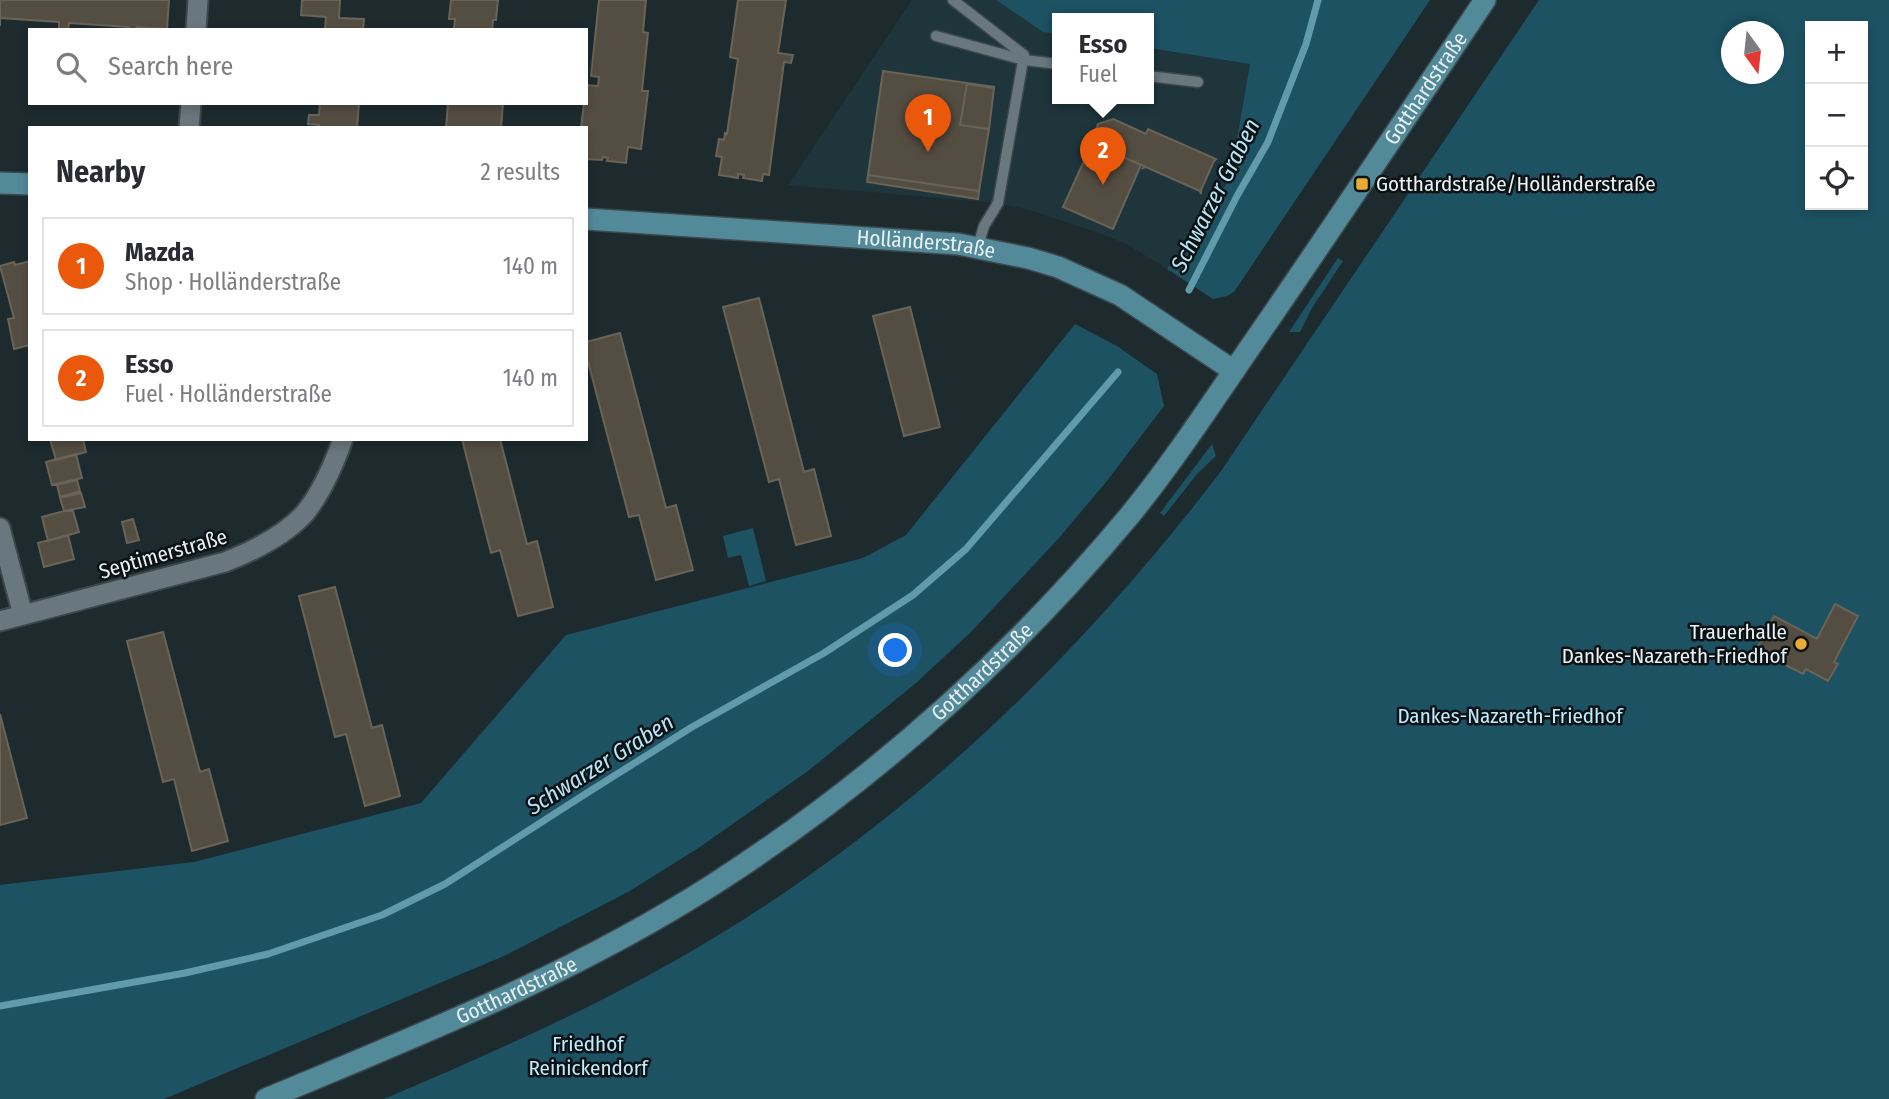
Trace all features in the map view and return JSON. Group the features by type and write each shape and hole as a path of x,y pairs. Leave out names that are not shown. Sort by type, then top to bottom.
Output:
{"main road":[{"name":"Gotthardstraße","path":"265,1099 524,990 621,939 715,884 840,796 944,710 1066,589 1132,512 1234,370 1485,0"},
{"path":"0,183 28,184"},
{"name":"Holländerstraße","path":"588,219 978,246 1028,258 1092,281 1140,307 1234,370"}],"street":[{"path":"196,28 198,0"},
{"path":"189,126 191,105"},
{"name":"Septimerstraße","path":"0,621 225,562 248,553 276,536 304,513 328,477 342,441"},
{"path":"0,528 23,615"}],"lane":[{"path":"953,0 1024,55 998,203 984,226 978,246"},
{"path":"936,36 1024,60 1052,63"},
{"path":"1154,77 1198,82"}],"shaded area":[{"path":"912,0 996,0 1043,32 1052,33 1052,104 1154,104 1154,49 1250,64 1230,179 1167,269 1128,245 1102,234 1033,211 998,203 788,185"}],"green space":[{"path":"996,0 1430,0 1234,292 1213,299 1167,269 1230,179 1250,64 1154,49 1154,13 1052,13 1052,33 1043,32"},
{"name":"Dankes-Nazareth-Friedhof","path":"1539,0 1889,0 1889,1099 384,1099 533,1033 642,979 756,911 832,859 905,803 1041,679 1164,543 1221,471"},
{"path":"1338,258 1343,261 1312,308 1300,332 1289,332"},
{"path":"1075,324 1117,346 1157,374 1164,406 1059,538 971,632 916,683 808,771 697,849 628,892 504,956 164,1099 0,1099 0,885 194,862 421,803 566,635 863,558 906,535"},
{"path":"1212,444 1216,456 1197,474 1164,516 1160,513"},
{"path":"753,528 766,581 749,586 741,555 728,558 723,536"}],"building":[{"path":"0,0 169,0 167,28 69,23 68,28 59,28 59,22 0,18"},
{"path":"302,0 340,0 339,18 364,19 363,28 325,28 326,17 301,15"},
{"path":"451,0 498,0 492,28 454,28 455,19 449,19"},
{"path":"599,0 646,0 643,32 648,33 642,91 648,91 641,149 628,147 626,163 607,161 608,158 603,157 602,160 588,159 588,126 581,126 584,105 588,105 588,85 598,86 599,77 591,76"},
{"path":"738,0 786,0 778,53 793,55 791,63 784,62 769,175 763,174 762,181 743,178 744,175 738,174 738,178 719,175 722,157 716,156 719,139 724,140 725,133 727,134 738,59 730,57"},
{"path":"883,71 995,87 967,84 960,125 989,129 979,191 868,175"},
{"path":"967,84 994,88 989,129 960,125"},
{"path":"320,105 359,105 357,126 308,124 309,115 319,115"},
{"path":"448,105 503,105 501,126 446,126"},
{"path":"1113,119 1146,134 1148,129 1216,159 1201,194 1200,191 1143,168 1144,166 1089,144 1098,124"},
{"path":"1092,143 1141,165 1113,229 1063,207"},
{"path":"868,175 979,191 978,199 867,182"},
{"path":"14,262 15,265 28,262 28,346 14,349 8,319 14,318 0,266"},
{"path":"759,298 804,472 814,469 831,536 796,545 779,479 769,482 723,307"},
{"path":"910,307 940,427 904,436 873,316"},
{"path":"620,333 666,508 676,505 693,570 656,580 639,515 629,517 588,362 588,341"},
{"path":"51,441 83,441 86,452 56,460"},
{"path":"463,441 501,441 527,544 537,541 553,607 518,616 500,550 491,553"},
{"path":"76,454 82,478 52,485 46,462"},
{"path":"77,480 80,491 60,497 57,485"},
{"path":"81,493 85,507 64,511 60,498"},
{"path":"73,511 79,532 48,541 42,517"},
{"path":"133,519 139,540 127,543 122,522"},
{"path":"68,535 74,559 44,567 38,543"},
{"path":"335,587 372,728 382,725 400,796 365,806 346,734 335,737 299,596"},
{"name":"Trauerhalle Dankes-Nazareth-Friedhof","path":"1835,604 1858,616 1834,662 1838,664 1828,681 1806,669 1803,674 1756,650 1774,616 1817,639"},
{"path":"163,632 200,772 209,769 228,841 192,851 174,779 163,782 127,641"},
{"path":"0,714 27,818 0,825"}],"waterway":[{"name":"Schwarzer Graben","path":"1189,290 1268,142 1306,44 1318,0"},
{"name":"Schwarzer Graben","path":"0,1006 185,973 268,954 382,915 445,884 692,727 824,653 913,595 966,549 1118,372"}],"place":[{"name":"Mazda","path":"928,152"},
{"name":"Gotthardstraße/Holländerstraße","path":"1362,184"},
{"name":"Esso","path":"1103,185"},
{"name":"Trauerhalle Dankes-Nazareth-Friedhof","path":"1801,644"}],"park label":[{"name":"Friedhof Reinickendorf","path":"588,1056"}]}
